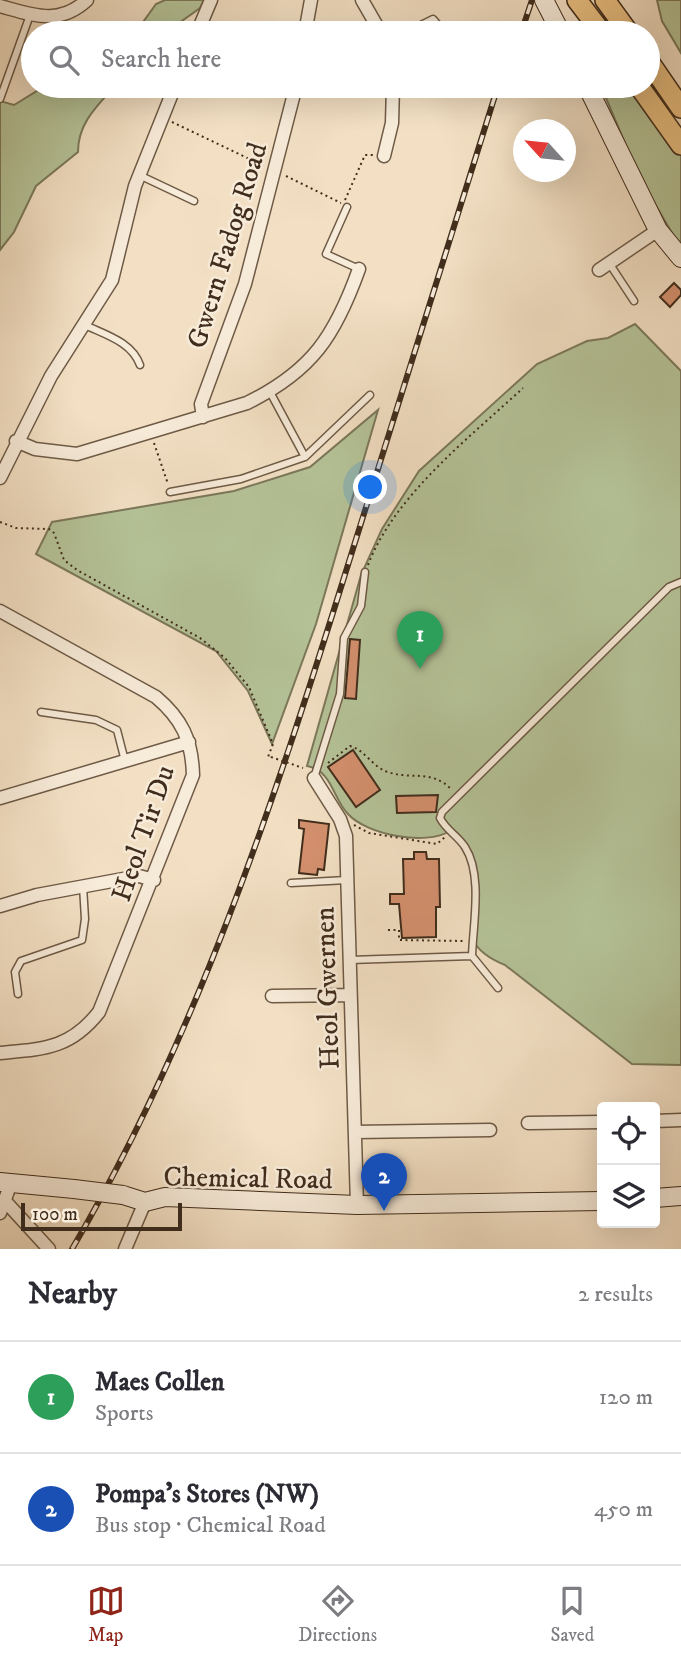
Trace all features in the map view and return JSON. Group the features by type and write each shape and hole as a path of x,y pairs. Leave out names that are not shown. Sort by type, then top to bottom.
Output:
{"main road":[{"path":"577,0 593,21"},
{"path":"605,0 620,21"},
{"path":"660,77 681,107"},
{"path":"648,98 681,145"}],"street":[{"path":"0,6 30,15 55,18 69,14 87,0"},
{"path":"202,21 211,0"},
{"path":"307,21 311,0"},
{"path":"362,0 374,21"},
{"path":"544,0 555,21"},
{"path":"0,478 16,441 51,376 118,266 130,203 170,98"},
{"name":"Gwern Fadog Road","path":"203,417 201,404 245,284 293,98"},
{"path":"384,156 392,123 393,98"},
{"path":"593,98 658,230 681,258"},
{"path":"604,267 658,230"},
{"path":"16,441 35,449 77,454 247,404 293,377 323,346 345,309 359,269"},
{"name":"Heol Tir Du","path":"0,611 156,697 173,711 184,727 189,742 193,775 109,994 86,1029 50,1049 0,1053"},
{"path":"0,799 189,742"},
{"name":"Heol Gwernen","path":"317,774 346,836 357,1205"},
{"path":"0,906 139,876 154,880"},
{"path":"272,996 350,995"},
{"path":"660,1121 681,1120"},
{"path":"528,1123 597,1122"},
{"path":"355,1132 490,1130"},
{"path":"49,1249 2,1207 6,1182 123,1195 145,1202 125,1249"},
{"path":"660,1198 681,1196"},
{"name":"Chemical Road","path":"145,1202 165,1197 357,1205 597,1200"}],"lane":[{"path":"28,21 30,15"},
{"path":"0,99 21,40"},
{"path":"139,175 194,201"},
{"path":"346,207 326,254 359,269"},
{"path":"604,267 634,301"},
{"path":"84,324 127,345 136,354 140,365"},
{"path":"270,392 305,457"},
{"path":"170,492 241,480 305,457 370,395"},
{"path":"317,774 340,694 344,638 361,606 365,572"},
{"path":"498,988 472,956 474,874 465,846 440,818 458,796 669,587 681,582"},
{"path":"41,712 96,720 117,730 125,761"},
{"path":"291,883 347,880"},
{"path":"18,994 15,972 21,961 82,940 85,919 83,886"},
{"path":"350,960 472,956"}],"path":[{"path":"162,117 346,207"},
{"path":"346,207 344,201 365,155 384,156"},
{"path":"365,572 374,549 398,511 453,453 523,388"},
{"path":"151,433 170,492"},
{"path":"0,522 16,528 49,529 54,533 64,560 77,570 213,647 249,687 273,744 268,757 303,768"},
{"path":"317,774 350,746 357,747 386,771 442,779 458,796"},
{"path":"340,819 369,833 438,844 450,831"},
{"path":"388,930 399,930 399,940 472,941"}],"green space":[{"path":"165,0 204,0 200,8 182,21 144,21 156,4"},
{"path":"657,0 681,0 681,53 662,21"},
{"path":"25,98 104,98 81,132 78,152 36,186 14,232 0,250 0,101 14,105"},
{"path":"606,98 642,98 681,153 681,248 640,179"},
{"path":"635,324 681,371 681,1065 632,1064 478,947 471,928 475,889 473,867 450,831 427,838 412,838 369,828 348,814 322,773 307,766 361,575 382,529 419,471 537,364 587,341 608,338"},
{"path":"378,410 316,624 272,744 248,691 216,651 36,554 52,522 234,491 310,467"}],"building":[{"path":"674,283 681,290 681,295 670,307 660,297"},
{"path":"350,639 360,640 356,699 345,698"},
{"path":"353,750 380,790 356,807 328,767"},
{"path":"438,795 436,812 397,813 396,796"},
{"path":"299,820 329,824 324,870 318,869 317,875 299,873 304,829 299,828"},
{"path":"414,852 426,852 427,859 439,859 440,907 436,907 436,937 402,938 399,904 390,904 390,894 404,894 403,859 414,859"}],"railway":[{"path":"525,21 532,0"},
{"path":"72,1249 117,1168 195,1002 261,830 319,656 494,98"}],"place":[{"name":"Maes Collen","path":"420,669"},
{"name":"Pompa's Stores (NW)","path":"384,1211"}]}
